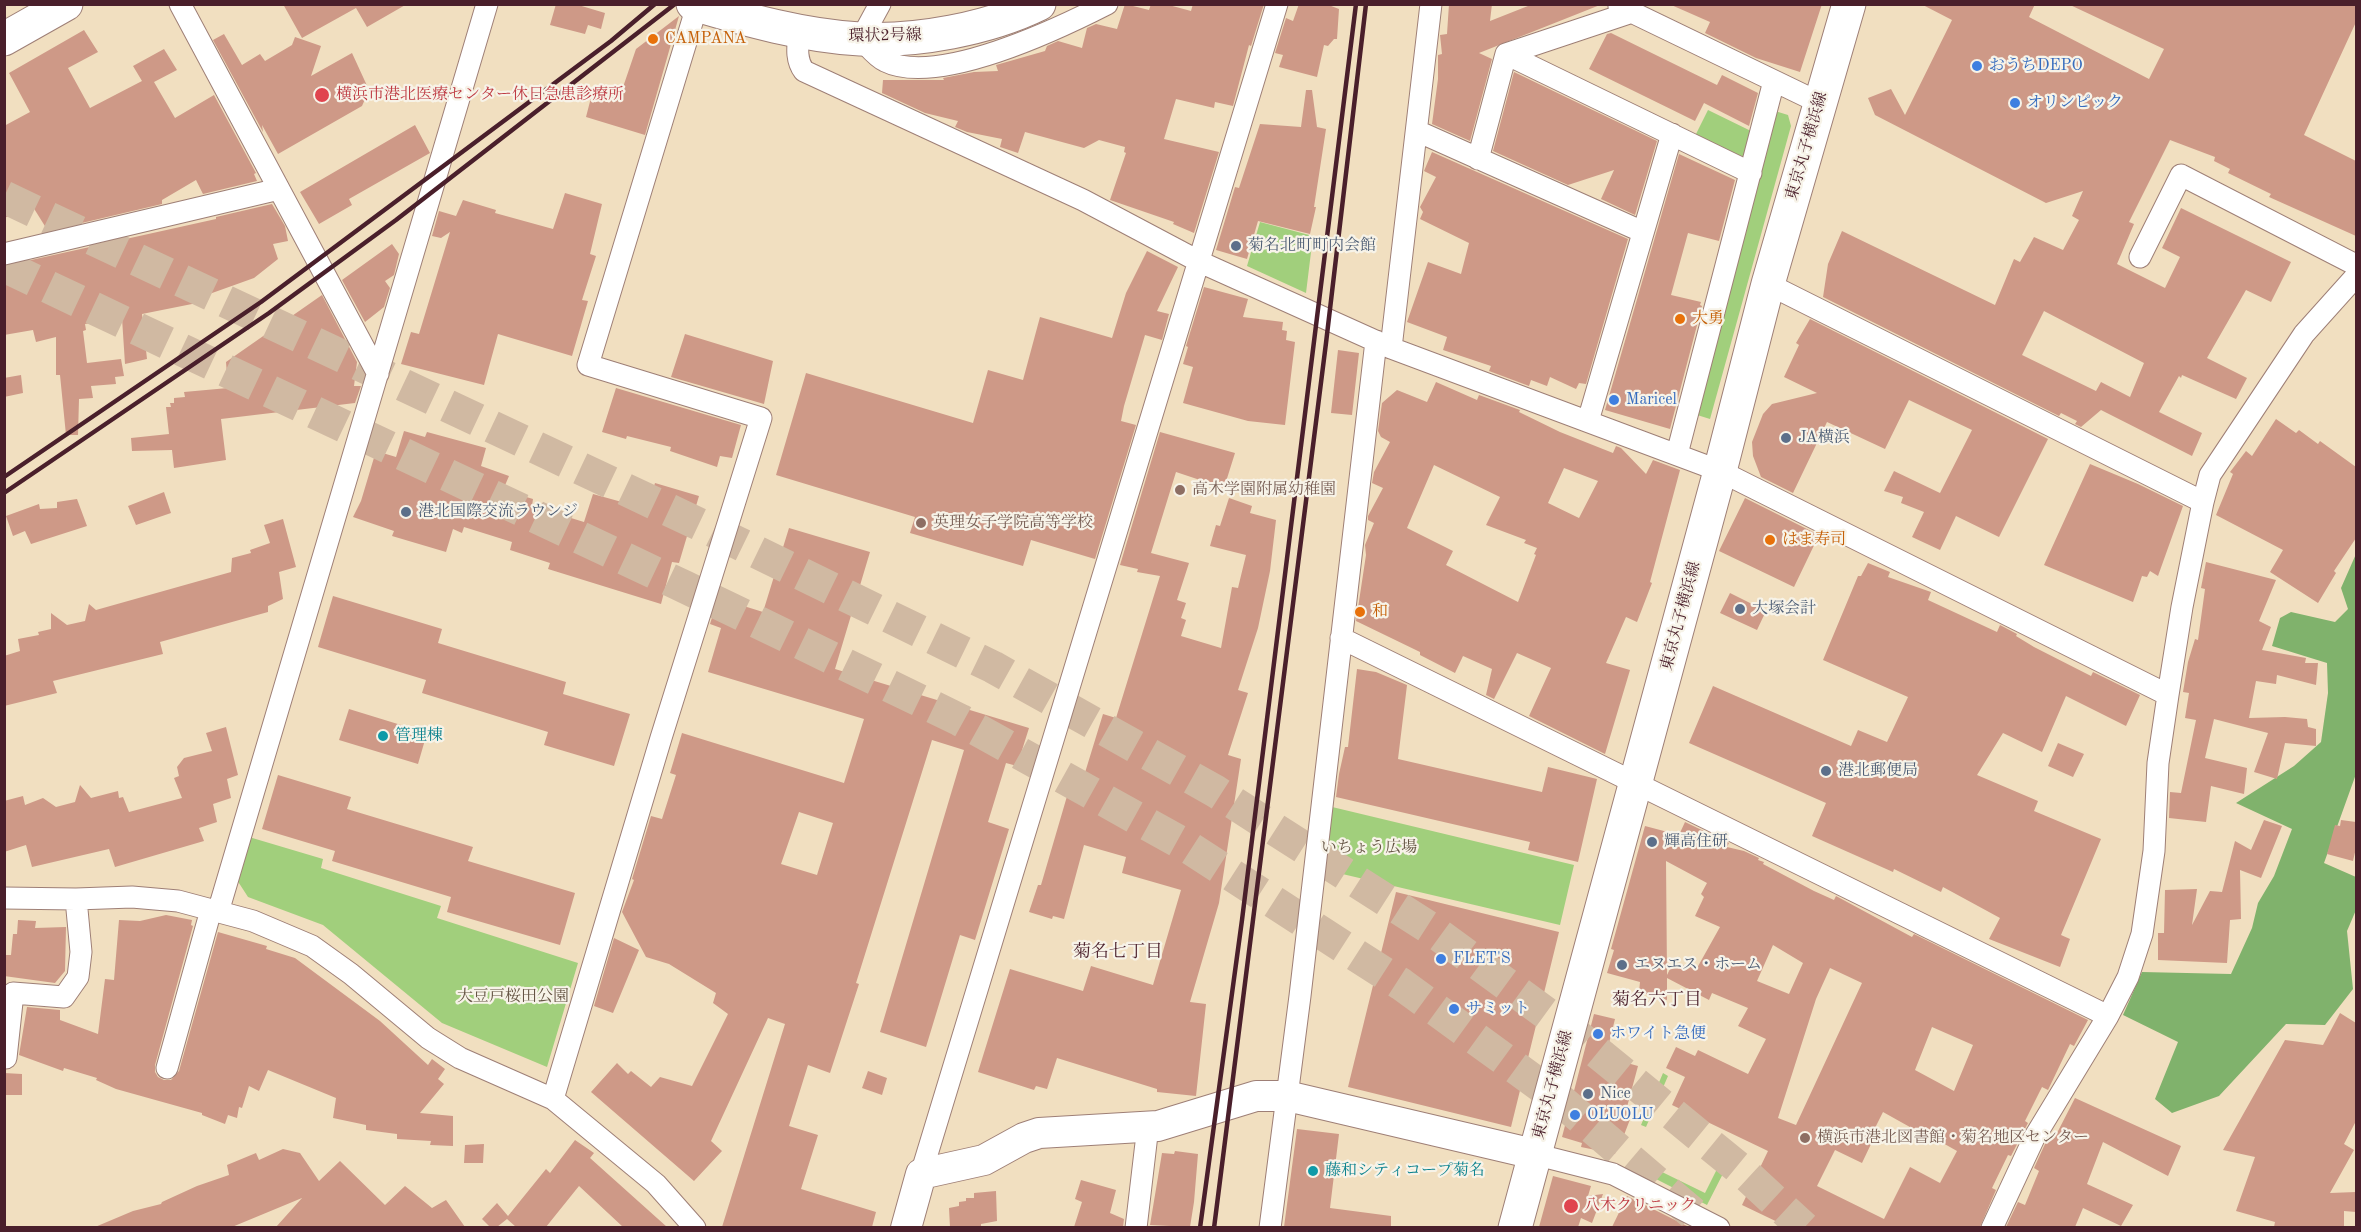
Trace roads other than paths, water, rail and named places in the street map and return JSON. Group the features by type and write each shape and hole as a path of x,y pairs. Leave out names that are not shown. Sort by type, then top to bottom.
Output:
{"main road":[{"path":"4,39 66,4"},
{"name":"環状2号線","path":"695,5 799,31 861,39 944,34 994,22 1039,4"},
{"name":"東京丸子横浜線","path":"1515,1227 1720,471 1768,284 1849,4"}],"street":[{"path":"180,4 378,374"},
{"path":"167,1068 378,374 487,4"},
{"path":"880,4 861,39 884,61 914,68 948,64 1029,41 1107,4"},
{"path":"906,1227 1277,4"},
{"path":"1270,1227 1341,638 1417,131 1431,4"},
{"path":"553,1098 760,418 588,365 695,5"},
{"path":"1506,54 1624,8 1820,103"},
{"path":"799,31 798,56 804,71 1083,200 1200,262 1384,344 1720,471 2168,695"},
{"path":"1478,159 1506,54"},
{"path":"1506,54 1751,173"},
{"path":"1677,454 1774,81"},
{"path":"1417,131 1643,232"},
{"path":"1588,421 1672,134"},
{"path":"2140,257 2181,175 2356,265"},
{"path":"4,254 279,189"},
{"path":"1992,1227 2034,1138 2108,1016 2128,977 2142,934 2154,851 2158,762 2182,607 2210,475 2298,344 2356,276"},
{"path":"1768,284 2203,502"},
{"path":"1341,638 2108,1016"},
{"path":"4,898 158,898 253,921 312,946 351,974 428,1038 460,1058 553,1098 656,1184 695,1227"},
{"path":"4,1058 6,1058 13,993 64,997 78,977 81,952 76,899"},
{"path":"921,1174 984,1160 1024,1138 1039,1133 1148,1126 1192,1116 1256,1096 1287,1096 1613,1174 1719,1227"},
{"path":"1136,1227 1148,1126"}],"tunnel":[{"path":"4,197 705,527 993,667 1215,791 1428,927 1580,1038 1741,1170 1804,1228"},
{"path":"4,266 685,587 960,720 1185,845 1401,984 1560,1100 1697,1217"}],"railway":[{"path":"4,477 261,302 611,41 655,4"},
{"path":"4,493 269,313 396,220 675,4"},
{"path":"1200,1228 1242,920 1356,4"},
{"path":"1214,1228 1326,343 1366,4"}],"place":[{"name":"CAMPANA","path":"653,39"},
{"name":"おうちDEPO","path":"1977,66"},
{"name":"横浜市港北医療センター休日急患診療所","path":"322,95"},
{"name":"オリンピック","path":"2015,103"},
{"name":"菊名北町町内会館","path":"1236,246"},
{"name":"大勇","path":"1680,319"},
{"name":"Maricel","path":"1614,400"},
{"name":"JA横浜","path":"1786,438"},
{"name":"高木学園附属幼稚園","path":"1180,490"},
{"name":"港北国際交流ラウンジ","path":"406,512"},
{"name":"英理女子学院高等学校","path":"921,523"},
{"name":"はま寿司","path":"1770,540"},
{"name":"大塚会計","path":"1740,609"},
{"name":"和","path":"1360,612"},
{"name":"管理棟","path":"383,736"},
{"name":"港北郵便局","path":"1826,771"},
{"name":"輝高住研","path":"1652,842"},
{"name":"FLET'S","path":"1441,959"},
{"name":"エヌエス・ホーム","path":"1622,965"},
{"name":"サミット","path":"1454,1009"},
{"name":"ホワイト急便","path":"1598,1034"},
{"name":"Nice","path":"1588,1094"},
{"name":"OLUOLU","path":"1575,1115"},
{"name":"横浜市港北図書館・菊名地区センター","path":"1805,1138"},
{"name":"藤和シティコープ菊名","path":"1313,1171"},
{"name":"八木クリニック","path":"1571,1206"}],"district":[{"name":"菊名七丁目","path":"1118,952"},
{"name":"菊名六丁目","path":"1657,1000"}],"park label":[{"name":"いちょう広場","path":"1369,848"},
{"name":"大豆戸桜田公園","path":"513,997"}]}
